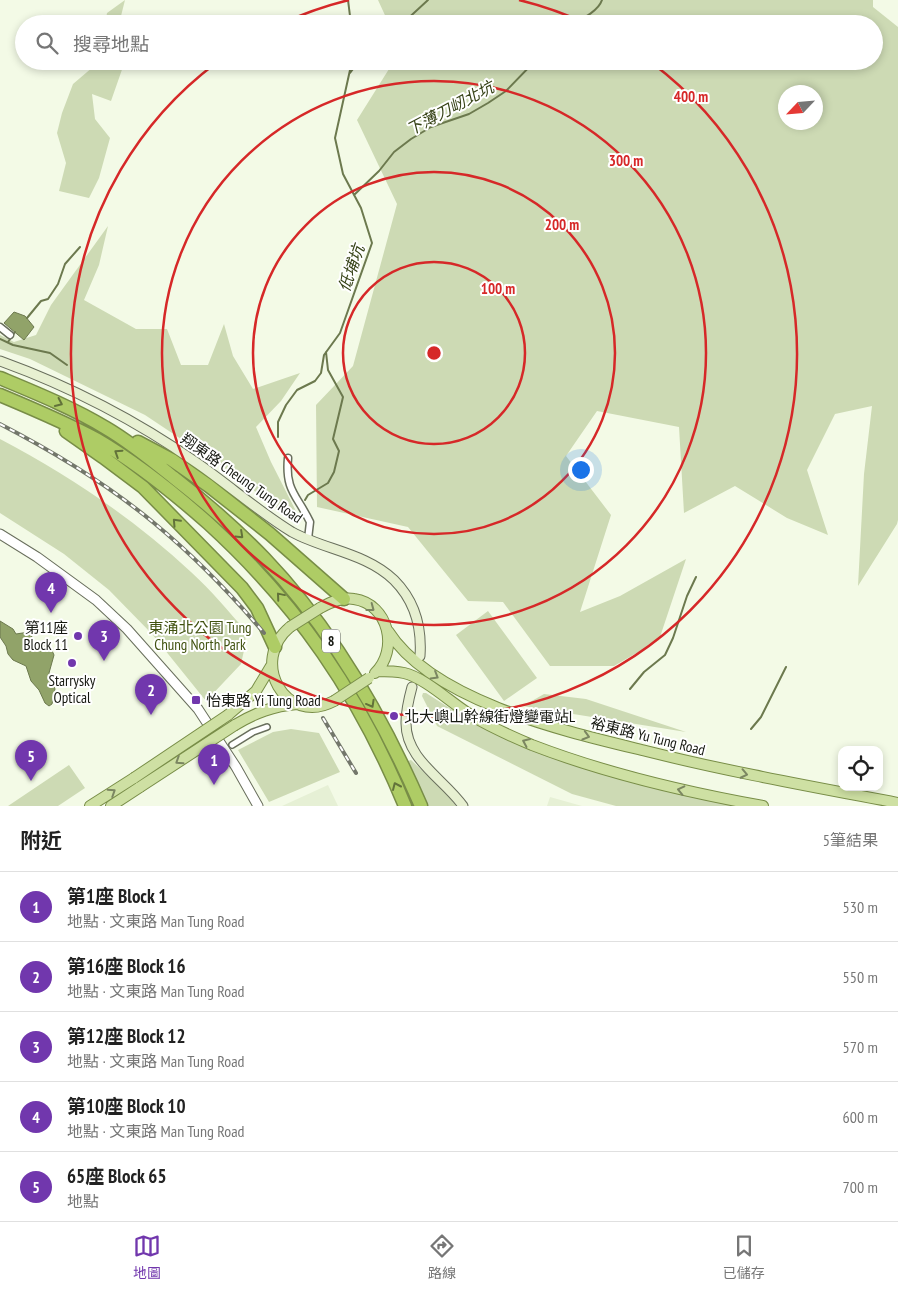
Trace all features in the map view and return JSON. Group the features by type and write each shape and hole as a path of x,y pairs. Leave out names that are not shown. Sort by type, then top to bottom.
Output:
{"highway":[{"name":"8","path":"0,378 59,403 106,428 148,457 204,502 248,542 292,590 329,638 370,702 422,806"},
{"name":"8","path":"0,395 95,438 140,468 196,512 238,551 269,583 307,630 347,689 381,752 405,806"},
{"path":"40,414 111,462 143,487 250,599 265,622 276,647"},
{"path":"106,428 181,466 270,534 344,599"}],"main road":[{"name":"翔東路 Cheung Tung Road","path":"0,361 45,379 123,417 196,462 272,518 308,539 362,559 386,573 410,600 416,614 420,628 420,656"},
{"path":"112,806 252,715 267,709 297,704 314,707 324,705 334,701 373,675 385,662 389,643 388,631 381,617 371,606 357,599 344,599 320,608 290,627 282,635 276,647 272,674 279,689 286,697 297,704"},
{"name":"裕東路 Yu Tung Road","path":"388,631 400,648 414,662 429,672 485,702 520,715 586,736 712,767 898,803"},
{"path":"90,806 245,702 258,688 272,666"},
{"path":"373,675 398,672 412,676 475,718 531,744 564,756 634,778 715,798 764,806"},
{"path":"412,687 406,722 409,743 422,762 457,797 463,806"}],"street":[{"path":"0,327 10,335"},
{"path":"288,458 287,478 290,489 310,522 308,539"},
{"path":"0,534 37,557 96,600 126,629 198,709 236,767 258,806"},
{"path":"232,745 253,732 267,727"}],"shaded area":[{"path":"14,312 25,316 34,327 24,340 4,323"},
{"path":"0,621 13,629 16,634 29,632 32,637 31,641 34,644 44,642 50,646 54,655 49,673 55,689 52,704 49,706 31,681 26,666 13,660 8,654 6,646 0,637"},
{"path":"328,785 338,806 282,806"},
{"path":"550,797 582,806 547,806"}],"green space":[{"path":"125,0 121,15 107,15"},
{"path":"378,0 873,0 873,7 883,15 385,15"},
{"path":"883,15 898,27 898,520 858,586 864,474 872,406 835,414 807,470 828,535 787,518 735,486 684,513 679,427 597,411 566,456 611,515 580,612 620,596 686,559 659,640 614,666 550,666 503,602 468,601 408,527 317,507 316,405 353,366 397,204 357,120 388,70 883,70"},
{"path":"89,70 122,70 111,101 92,94 95,119 110,138 99,178 89,198 59,191 66,163 57,133 73,84"},
{"path":"108,226 99,265 84,300 136,329 167,329 181,365 208,365 224,324 233,356 253,389 300,373 281,401 256,427 271,462 299,517 289,518 229,471 145,415 30,359 0,349 0,335 14,342 36,335 51,305"},
{"name":"東涌北公園 Tung Chung North Park","path":"0,439 76,483 124,516 198,579 246,631 241,664 206,701 152,634 109,590 64,554 0,513"},
{"path":"488,611 537,678 504,701 456,635"},
{"path":"423,693 500,736 743,806 616,806 572,794 437,726 422,696"},
{"path":"544,694 586,699 686,732 523,706"},
{"path":"291,729 319,733 340,772 269,802 238,750 273,732"},
{"path":"411,760 447,794 456,806 428,806 408,761"},
{"path":"69,765 85,788 58,806 8,806"}],"waterway":[{"name":"低埔坑","path":"348,0 350,15"},
{"path":"412,15 428,0"},
{"name":"下薄刀屻北坑","path":"588,15 597,8 602,0"},
{"name":"低埔坑","path":"278,437 278,422 286,405 297,390 315,381 321,373 324,355 340,333 372,243 361,208 343,174 335,138 350,70"},
{"name":"下薄刀屻北坑","path":"354,195 379,171 394,152 411,139 431,127 469,114 488,103 506,91 526,70"},
{"path":"27,318 41,301 48,299 58,284 65,264 80,247"},
{"path":"8,342 15,332"},
{"path":"0,339 13,345 50,353 67,365"},
{"path":"305,500 308,495 328,483 334,472 339,451 333,439 343,397 328,370 326,352"},
{"path":"630,689 644,672 665,655 696,577"},
{"path":"751,729 761,717 786,667"}],"railway":[{"path":"0,424 80,469 136,509 169,536 225,589 264,633"},
{"path":"323,718 356,773"}],"place":[{"name":"第10座 Block 10","path":"51,613"},
{"name":"第11座 Block 11","path":"78,636"},
{"name":"第12座 Block 12","path":"104,661"},
{"name":"Starrysky Optical","path":"72,663"},
{"name":"怡東路 Yi Tung Road","path":"196,700"},
{"name":"第16座 Block 16","path":"151,715"},
{"name":"北大嶼山幹線街燈變電站L","path":"394,716"},
{"name":"65座 Block 65","path":"31,781"},
{"name":"第1座 Block 1","path":"214,785"}]}
